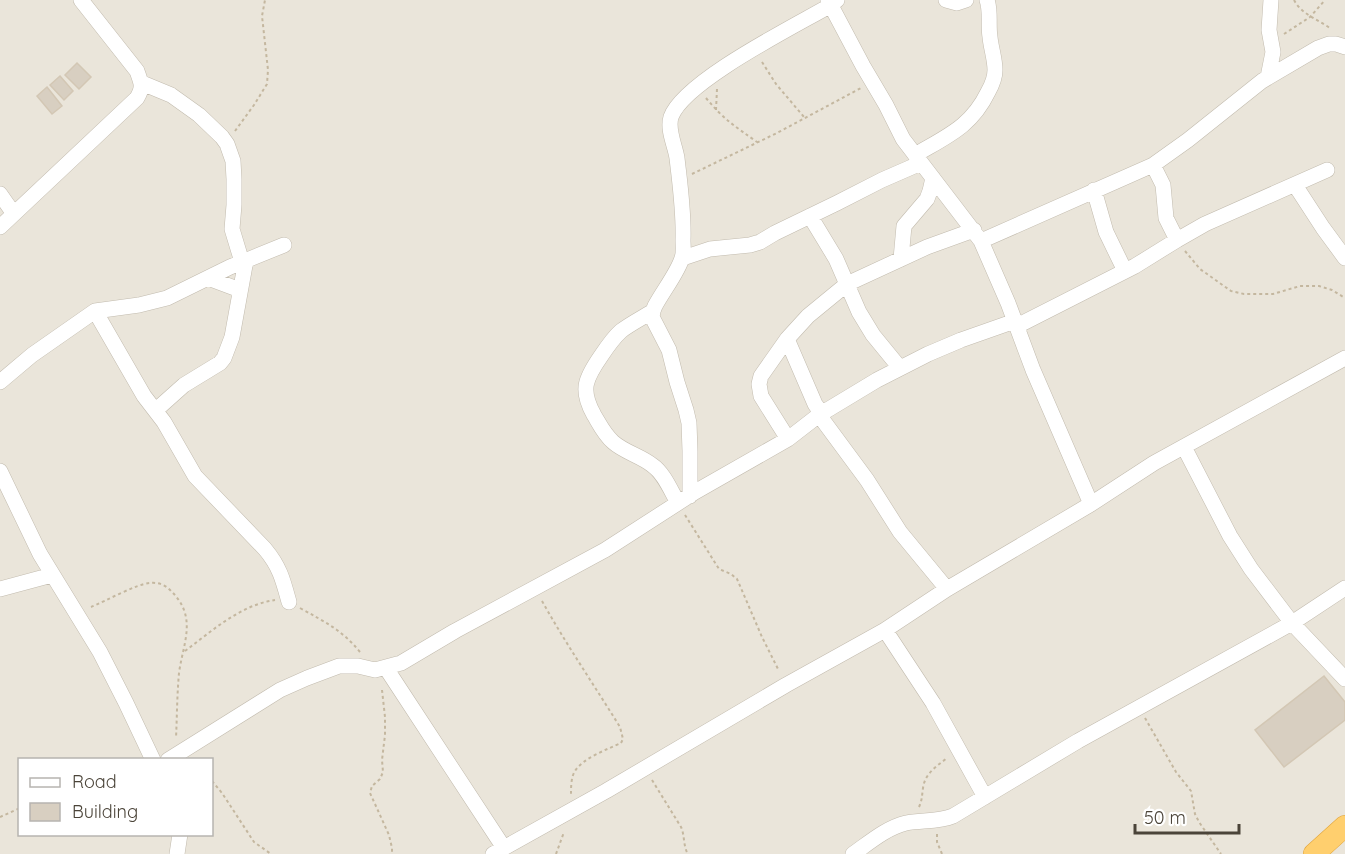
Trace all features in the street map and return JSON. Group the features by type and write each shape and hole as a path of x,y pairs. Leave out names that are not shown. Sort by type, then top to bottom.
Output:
{"highway":[{"path":"1314,854 1345,826"}],"street":[{"path":"0,227 137,98 141,90 142,83 136,71 81,0"},
{"path":"946,0 957,3 966,0"},
{"path":"683,258 710,249 750,246 760,242 774,232 882,180 918,159 962,128 982,104 995,73 988,28 989,5 987,0"},
{"path":"1268,77 1273,58 1273,45 1269,30 1271,0"},
{"path":"684,499 654,466 614,443 604,433 587,403 586,383 591,370 613,340 623,330 652,311 683,258 684,219 670,128 671,118 677,107 697,87 718,71 832,2 903,139 977,236 990,260 1033,370 1091,504"},
{"path":"788,439 761,396 759,384 761,375 787,339 808,316 847,284 927,247 977,236 1067,204 1153,165 1268,77 1318,48 1329,44 1342,46"},
{"path":"142,83 171,95 199,115 226,142 233,161 232,229 244,261 232,337 224,358 220,363 184,385 156,410"},
{"path":"1153,165 1163,185 1166,218 1177,240"},
{"path":"172,757 280,690 307,678 339,666 381,669 401,663 604,550 684,499 788,439 820,414 877,380 961,340 1016,324 1125,271 1205,224 1328,170"},
{"path":"901,259 904,226 927,200 933,178"},
{"path":"1295,185 1345,258"},
{"path":"1094,190 1106,232 1125,271"},
{"path":"0,194 14,214"},
{"path":"810,216 836,259 859,312 873,335 900,368"},
{"path":"0,382 32,355 95,311 139,305 168,298 244,261 284,245"},
{"path":"208,278 240,290"},
{"path":"95,311 144,396 156,410 195,476 275,562 289,602"},
{"path":"652,311 653,321 669,350 688,417 690,451 684,499"},
{"path":"787,339 820,414 867,480 900,532 946,589"},
{"path":"381,669 498,851 885,630 946,589 1091,504 1154,463 1345,358"},
{"path":"1184,447 1230,536 1251,569 1292,623 1345,679"},
{"path":"0,471 40,554 100,652 153,758"},
{"path":"0,588 52,575"},
{"path":"853,854 881,834 906,823 946,819 953,816 1078,741 1292,623 1345,588"},
{"path":"885,630 933,703 985,797"},
{"path":"177,854 180,836"}],"path":[{"path":"226,142 267,84 268,70 262,16 265,0"},
{"path":"1294,0 1300,10 1330,28 1342,46"},
{"path":"1273,45 1310,17 1325,0"},
{"path":"754,49 776,84 805,117"},
{"path":"679,180 873,82"},
{"path":"697,87 723,118 758,142"},
{"path":"1177,240 1200,269 1231,291 1244,294 1273,294 1300,286 1319,286 1332,290 1345,298"},
{"path":"684,499 719,569 736,579 786,685"},
{"path":"76,614 150,582 161,584 173,592 183,606 187,628 180,672 172,757"},
{"path":"535,588 565,641 620,727 623,737 621,743 584,762 575,771 571,784 571,811"},
{"path":"184,651 226,620 244,611 281,600 323,620 349,638 381,669 385,717 383,772 380,779 372,786 370,793 389,836 392,854"},
{"path":"1139,708 1176,772 1191,791 1195,814 1221,854"},
{"path":"906,823 921,805 926,778 949,756 955,744"},
{"path":"645,768 681,827 688,854"},
{"path":"213,782 249,835 271,854"},
{"path":"0,817 18,809"}],"shaded area":[{"path":"0,0 1345,0 1345,854 0,854"}],"building":[{"path":"77,63 91,77 79,89 65,75"},
{"path":"60,76 73,91 64,100 50,85"},
{"path":"47,87 62,106 52,114 37,96"},
{"path":"1324,676 1345,702 1345,720 1284,767 1255,730"}]}
